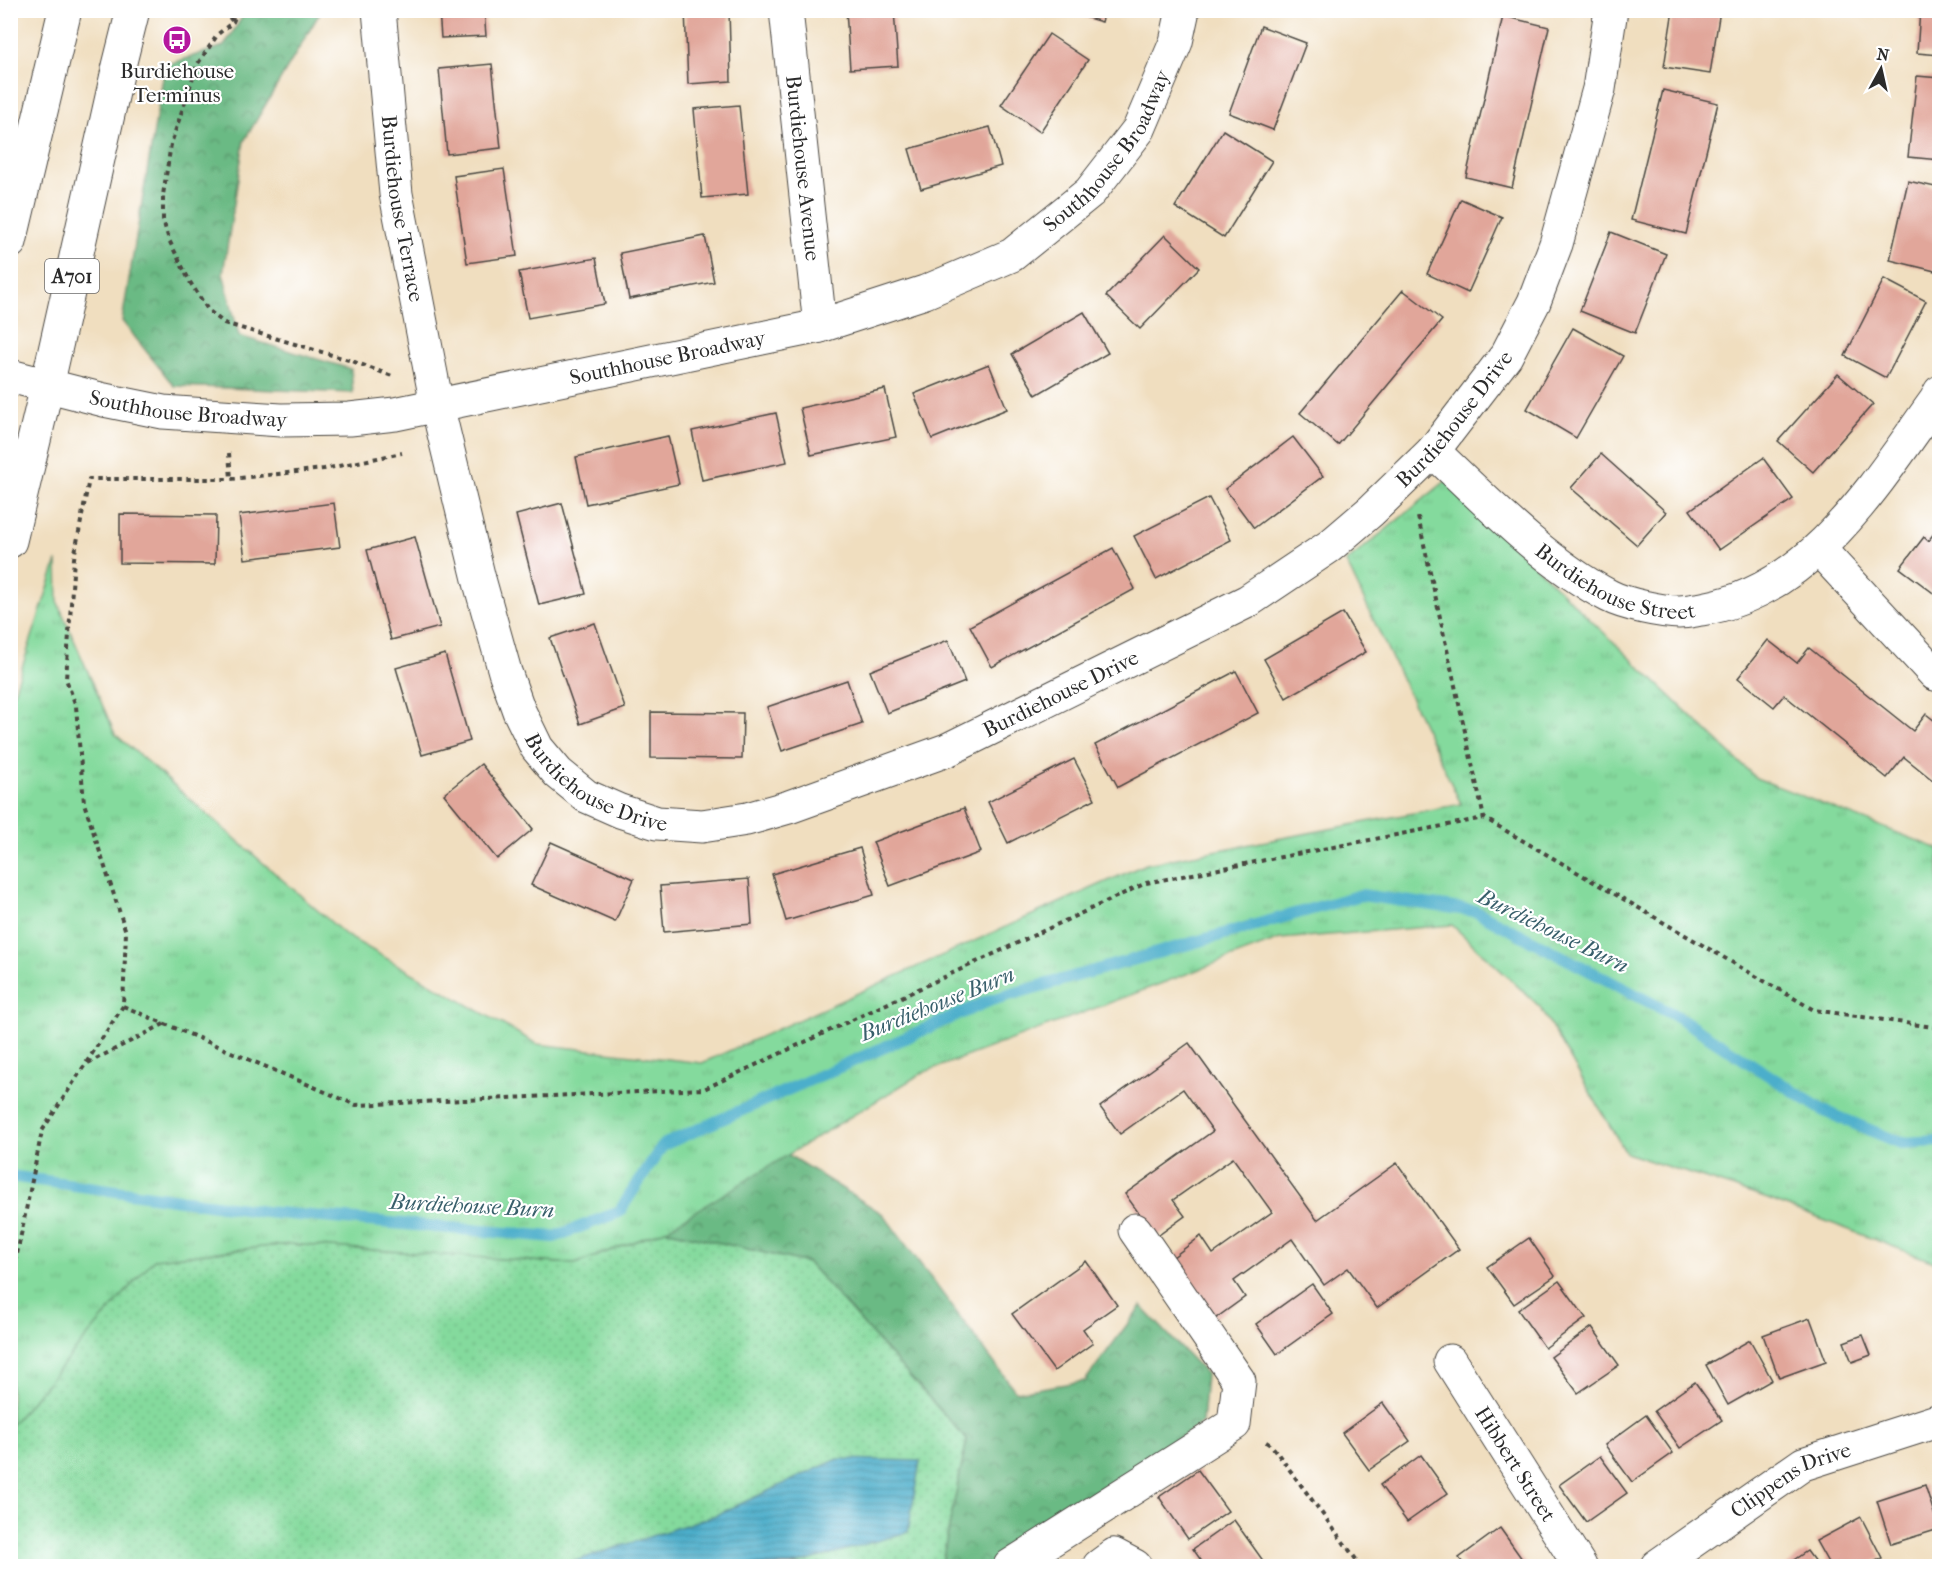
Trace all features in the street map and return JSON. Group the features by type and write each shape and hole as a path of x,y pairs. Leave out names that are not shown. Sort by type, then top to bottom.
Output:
{"street":[{"path":"10,242 65,10"},
{"name":"A701","path":"10,541 48,386 133,10"},
{"name":"Burdiehouse Terrace","path":"379,10 396,194 437,405"},
{"name":"Burdiehouse Avenue","path":"786,10 820,326"},
{"name":"Southhouse Broadway","path":"10,376 163,412 259,419 350,419 395,414 820,326 925,292 1012,255 1090,192 1139,129 1176,42 1183,10"},
{"name":"Burdiehouse Drive","path":"437,405 479,579 505,672 519,711 537,748 558,773 586,796 620,811 657,823 702,826 747,819 789,807 948,750 1248,601 1330,546 1433,452 1506,356 1534,302 1556,244 1599,89 1611,10"},
{"name":"Burdiehouse Street","path":"1433,452 1516,530 1571,572 1610,597 1648,608 1680,612 1725,605 1755,592 1791,572 1819,549 1870,492 1940,392"},
{"path":"1819,549 1935,674 1940,675"},
{"path":"1010,1566 1234,1424 1239,1381 1135,1230"},
{"name":"Hibbert Street","path":"1450,1360 1580,1566"},
{"name":"Clippens Drive","path":"1657,1566 1803,1464 1940,1419"},
{"path":"1099,1566 1114,1555 1135,1566"}],"path":[{"path":"224,10 233,22"},
{"path":"238,10 233,22 218,34 197,65 171,144 163,195 163,220 169,240 190,282 208,310 224,323 363,365 394,377 437,405"},
{"path":"10,1289 42,1131 123,1006 126,932 84,803 76,706 66,679 74,558 89,479 231,479 324,469 446,444"},
{"path":"1408,475 1484,818"},
{"path":"123,1006 356,1105 704,1089 1146,883 1484,818 1814,1010 1940,1028"},
{"path":"85,1064 165,1024"},
{"path":"1234,1424 1272,1446 1361,1566"}],"green space":[{"path":"246,11 321,11 244,141 223,273 239,336 351,369 353,393 174,386 122,321 165,65 224,46"},
{"path":"1447,480 1756,778 1939,849 1939,1262 1765,1198 1626,1153 1540,1007 1452,925 1280,939 922,1073 665,1230 575,1264 289,1244 154,1259 11,1425 11,701 57,561 58,603 115,734 347,936 537,1044 702,1063 1146,864 1461,804 1346,562"},
{"path":"774,1146 883,1214 1016,1392 1085,1381 1141,1306 1206,1374 1202,1423 997,1566 941,1566 967,1440 808,1263 665,1230 675,1187"},
{"path":"665,1230 808,1263 967,1440 941,1566 11,1566 11,1425 153,1259 289,1244 575,1264"}],"water":[{"path":"838,1459 920,1461 908,1532 790,1566 560,1566 716,1515"}],"building":[{"path":"439,10 484,10 486,36 441,38"},
{"path":"685,10 729,10 731,81 688,84"},
{"path":"846,10 894,10 898,66 850,69"},
{"path":"1061,10 1105,10 1102,22"},
{"path":"1673,10 1720,10 1710,74 1664,67"},
{"path":"1920,10 1940,10 1940,55 1917,53"},
{"path":"1503,16 1549,27 1512,188 1466,177"},
{"path":"1261,26 1306,43 1273,130 1229,113"},
{"path":"1049,34 1088,60 1040,132 1001,105"},
{"path":"492,64 501,148 447,154 439,69"},
{"path":"1917,76 1940,78 1940,160 1908,157"},
{"path":"1663,90 1718,103 1686,234 1631,220"},
{"path":"739,105 748,194 702,198 694,109"},
{"path":"990,127 1001,166 921,189 909,149"},
{"path":"1223,130 1272,161 1224,238 1175,207"},
{"path":"504,169 517,256 467,263 454,176"},
{"path":"1908,181 1940,188 1940,253 1935,271 1890,260"},
{"path":"1461,199 1502,217 1468,293 1427,274"},
{"path":"1611,232 1666,254 1635,333 1580,311"},
{"path":"1165,235 1199,268 1140,329 1106,296"},
{"path":"705,236 714,282 629,299 620,253"},
{"path":"596,258 605,304 528,318 519,272"},
{"path":"1884,279 1926,301 1886,378 1845,356"},
{"path":"1403,290 1442,320 1338,445 1300,413"},
{"path":"1084,312 1108,353 1036,395 1012,354"},
{"path":"1573,328 1623,356 1576,438 1527,409"},
{"path":"989,364 1007,409 932,439 914,394"},
{"path":"1838,374 1873,404 1813,472 1778,441"},
{"path":"885,389 896,437 811,455 800,408"},
{"path":"776,413 787,462 702,480 692,431"},
{"path":"668,436 679,484 586,504 576,457"},
{"path":"1293,437 1323,476 1254,528 1225,489"},
{"path":"1601,454 1666,512 1637,545 1571,488"},
{"path":"1763,458 1793,499 1719,550 1690,510"},
{"path":"1209,498 1231,540 1156,579 1134,536"},
{"path":"334,503 340,547 245,559 239,515"},
{"path":"562,503 586,594 539,605 516,515"},
{"path":"120,514 216,515 215,564 120,563"},
{"path":"1940,526 1940,598 1900,568 1924,537 1928,541"},
{"path":"415,537 440,627 391,640 367,550"},
{"path":"1113,548 1135,589 992,667 970,626"},
{"path":"1343,613 1366,652 1286,698 1264,659"},
{"path":"595,623 625,708 580,724 550,638"},
{"path":"948,640 965,682 887,713 870,671"},
{"path":"1768,640 1797,663 1809,648 1913,731 1926,714 1940,725 1940,786 1904,757 1887,778 1784,695 1774,707 1738,678"},
{"path":"445,654 470,741 422,755 396,668"},
{"path":"1236,671 1258,713 1118,787 1095,745"},
{"path":"847,680 862,724 782,751 767,707"},
{"path":"651,712 743,713 742,759 651,758"},
{"path":"1074,759 1095,799 1008,843 988,802"},
{"path":"481,764 533,829 497,859 444,794"},
{"path":"964,808 981,852 890,886 873,842"},
{"path":"551,842 634,879 615,922 531,885"},
{"path":"860,848 874,895 786,921 772,874"},
{"path":"749,879 752,924 664,932 660,886"},
{"path":"1189,1043 1317,1220 1397,1163 1459,1249 1377,1308 1348,1268 1324,1285 1292,1239 1234,1281 1245,1297 1216,1318 1172,1258 1201,1236 1213,1254 1272,1212 1233,1158 1173,1200 1185,1216 1156,1237 1125,1194 1213,1131 1183,1089 1120,1134 1100,1107"},
{"path":"1529,1238 1555,1276 1514,1304 1487,1267"},
{"path":"1086,1261 1117,1305 1083,1329 1093,1343 1054,1371 1012,1314"},
{"path":"1559,1281 1586,1318 1545,1348 1518,1310"},
{"path":"1312,1284 1333,1314 1277,1354 1256,1324"},
{"path":"1810,1318 1826,1361 1779,1378 1763,1335"},
{"path":"1592,1327 1619,1365 1578,1393 1551,1357"},
{"path":"1863,1335 1871,1355 1852,1362 1844,1342"},
{"path":"1750,1340 1772,1380 1728,1405 1706,1365"},
{"path":"1695,1382 1722,1420 1680,1448 1654,1411"},
{"path":"1383,1403 1410,1441 1369,1470 1342,1433"},
{"path":"1646,1415 1673,1453 1632,1482 1605,1445"},
{"path":"1421,1455 1448,1493 1407,1522 1380,1485"},
{"path":"1600,1456 1627,1493 1586,1522 1559,1485"},
{"path":"1198,1470 1228,1511 1188,1539 1159,1497"},
{"path":"1925,1485 1939,1529 1891,1544 1877,1501"},
{"path":"1861,1517 1882,1558 1866,1566 1830,1566 1816,1541"},
{"path":"1234,1520 1264,1562 1258,1566 1205,1566 1193,1549"},
{"path":"1500,1528 1527,1566 1465,1566 1459,1558"},
{"path":"1807,1551 1818,1566 1785,1566"}],"waterway":[{"name":"Burdiehouse Burn","path":"10,1176 265,1212 554,1237 619,1212 663,1145 991,1000 1361,895 1475,911 1680,1018 1824,1111 1901,1143 1940,1141"}],"place":[{"name":"Burdiehouse Terminus","path":"177,40"}]}
